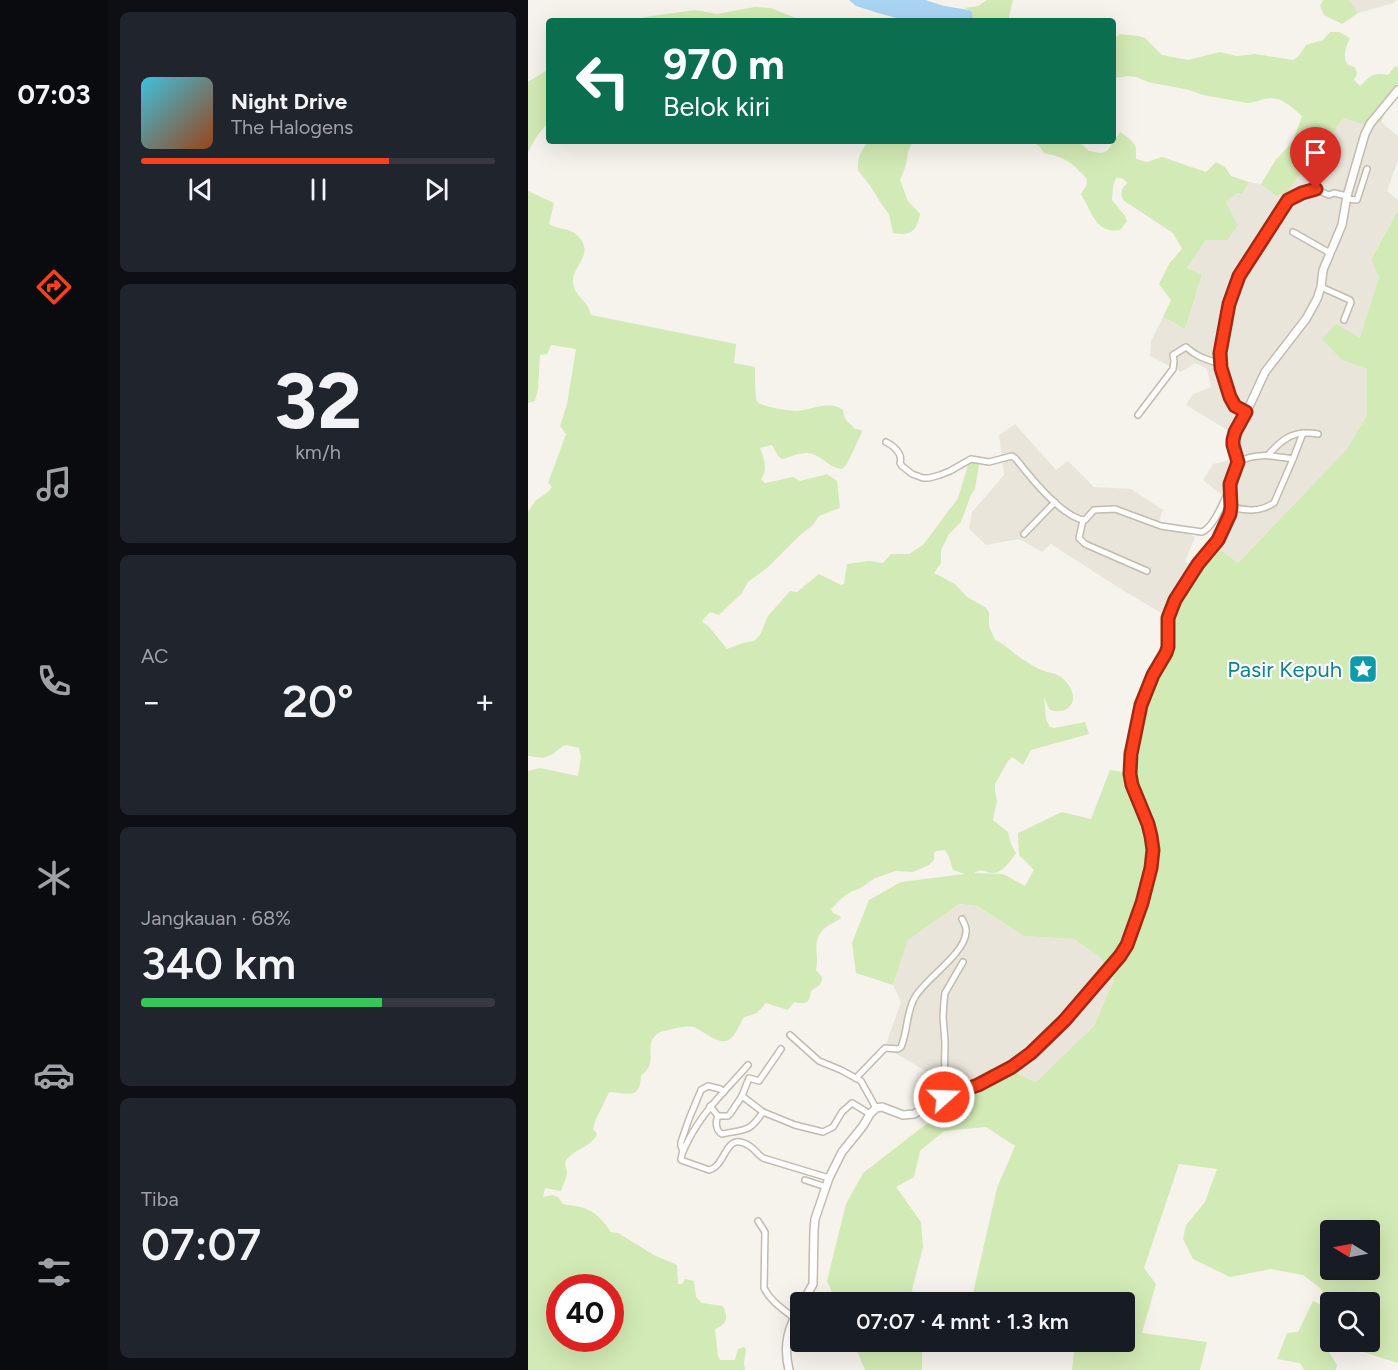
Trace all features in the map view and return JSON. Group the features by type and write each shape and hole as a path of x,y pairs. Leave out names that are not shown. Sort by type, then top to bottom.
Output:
{"street":[{"path":"809,1292 813,1284 814,1230 829,1178 842,1152 870,1114 876,1108 882,1107 903,1115 914,1114 944,1097 978,1085 1012,1067 1031,1053 1065,1020 1127,945 1142,903 1153,850 1148,824 1132,785 1131,754 1141,705 1168,647 1168,618 1175,600 1198,564 1218,540 1230,514 1229,490 1238,462 1233,445 1235,432 1265,372 1306,319 1317,299 1323,270 1342,225 1347,197 1365,134 1370,124 1398,90"},
{"path":"1246,412 1235,406 1230,397 1221,368 1220,353 1229,304 1239,276 1288,200 1314,189 1329,195 1334,193 1357,200 1367,169"},
{"path":"1293,231 1330,253"},
{"path":"1321,287 1350,300 1344,320"},
{"path":"1138,415 1173,369 1173,355 1183,348 1185,347 1201,358 1221,363"},
{"path":"1268,455 1287,437 1303,433 1318,434"},
{"path":"1231,507 1251,511 1274,503 1303,433"},
{"path":"886,442 901,455 902,466 912,474 923,478 940,475 972,459 989,462 1012,456 1039,487 1068,514 1083,520 1094,510 1116,509 1161,526 1202,532 1208,530 1212,524 1229,490"},
{"path":"1238,462 1268,455 1293,459"},
{"path":"1024,534 1055,502"},
{"path":"1083,520 1079,538 1084,544 1147,571"},
{"path":"856,1078 885,1048 901,1047 914,1000 932,977 953,957 964,940 966,930 962,919"},
{"path":"944,1097 945,993 963,962"},
{"path":"790,1035 819,1061 861,1081 876,1108"},
{"path":"718,1116 730,1114 742,1096 749,1078 759,1081 781,1049"},
{"path":"748,1065 710,1106 693,1131 681,1158 684,1162 712,1170 717,1166 730,1144 736,1142 750,1146 763,1158 829,1178"},
{"path":"683,1151 681,1142 701,1090 708,1086 724,1092"},
{"path":"742,1096 764,1112 795,1125 823,1132 832,1127 842,1112 852,1103 870,1114"},
{"path":"710,1106 718,1116"},
{"path":"718,1116 717,1126 722,1134 749,1129 764,1112"},
{"path":"805,1180 826,1187"},
{"path":"758,1221 765,1232 764,1288 767,1294 790,1315"},
{"path":"789,1370 786,1344 790,1331"}],"shaded area":[{"path":"1349,0 1396,0 1394,3 1358,13"},
{"path":"1344,118 1364,125 1381,122 1398,136 1398,160 1387,191 1398,200 1398,210 1371,258 1379,277 1360,339 1342,360 1367,369 1367,415 1347,449 1238,563 1216,546 1222,495 1203,480 1213,464 1231,460 1229,431 1186,405 1193,394 1211,387 1207,369 1195,363 1181,372 1150,356 1151,341 1163,317 1185,329 1202,276 1187,268 1206,240 1228,240 1238,225 1226,202 1237,193 1242,194 1249,182 1261,184 1276,196 1286,193"},
{"path":"1015,424 1056,470 1068,461 1094,487 1131,489 1163,510 1159,521 1195,537 1185,562 1199,567 1174,609 1171,619 1051,544 1042,552 1019,539 986,545 969,529 972,512 1004,475 999,435"},
{"path":"959,904 976,906 1024,936 1074,939 1100,957 1114,980 1094,1026 1036,1082 1005,1068 965,1094 885,1047 901,1002 893,985 908,940"}],"green space":[{"path":"987,0 1013,0 1009,18 973,18 969,10 965,8 978,6"},
{"path":"1323,0 1349,0 1358,13 1342,24 1324,15 1320,6"},
{"path":"755,7 771,8 796,18 642,18 695,10 717,14"},
{"path":"1330,32 1339,32 1350,38 1345,59 1348,65 1355,67 1357,74 1354,80 1360,86 1372,76 1388,75 1395,66 1398,68 1398,90 1392,96 1381,122 1364,125 1344,118 1286,193 1276,196 1261,184 1275,161 1293,141 1302,116 1288,104 1272,98 1247,103 1203,95 1136,77 1116,78 1116,37 1120,34 1145,38 1162,55 1188,60 1220,52 1237,56 1255,54 1293,60 1298,57 1306,45 1323,40"},
{"path":"546,71 546,125 528,152 528,82"},
{"path":"1120,132 1130,139 1136,149 1136,159 1147,162 1162,157 1206,172 1216,162 1225,167 1231,176 1249,182 1242,194 1237,193 1226,202 1238,225 1228,240 1206,240 1187,268 1202,275 1185,329 1163,317 1171,300 1159,284 1169,264 1182,249 1173,233 1123,200 1121,194 1123,187 1128,183 1119,178 1116,178 1113,186 1112,200 1127,221 1120,230 1112,230 1100,225 1081,194 1087,179 1077,168 1058,157 1044,153 1036,144 1081,144 1089,151 1101,153 1107,151 1112,144 1116,144 1116,138"},
{"path":"867,144 912,144 900,180 908,201 920,214 917,225 912,231 904,234 893,233 889,214 858,170 860,154"},
{"path":"528,191 554,203 549,224 575,233 583,243 584,255 575,271 573,283 591,315 736,344 734,363 755,367 756,395 759,403 797,411 826,406 838,407 843,410 846,419 855,429 861,430 847,464 842,469 811,454 800,454 782,459 772,445 760,448 765,468 761,479 765,483 793,477 800,481 827,474 837,481 840,508 819,516 813,525 767,568 748,582 742,593 719,615 710,612 702,621 727,649 754,641 760,635 768,616 790,591 797,592 819,574 841,585 844,584 847,564 869,561 883,563 891,554 909,554 923,545 958,498 968,465 972,461 979,464 975,489 961,522 949,534 941,550 941,563 934,573 955,584 967,597 985,607 989,612 989,626 995,640 1022,659 1061,677 1067,683 1072,690 1073,699 1066,709 1053,711 1049,709 1044,697 1046,719 1050,727 1085,722 1089,734 1031,750 1023,765 1012,757 995,784 997,801 993,820 1008,832 1016,853 1000,871 974,873 1003,874 1025,886 1034,870 1019,855 1018,833 1062,812 1091,819 1110,770 1130,773 1135,738 1156,672 1167,653 1174,609 1199,567 1216,546 1238,563 1347,449 1367,415 1367,369 1342,360 1322,339 1336,324 1360,338 1379,277 1371,259 1398,210 1398,1363 1363,1352 1380,1352 1380,1292 1323,1292 1303,1275 1271,1269 1230,1277 1193,1259 1183,1239 1186,1225 1205,1202 1217,1169 1179,1164 1144,1268 1156,1284 1142,1333 1207,1342 1200,1370 1072,1370 1074,1352 1135,1352 1135,1292 973,1292 997,1188 1015,1146 986,1127 944,1131 920,1151 914,1177 896,1187 921,1222 923,1247 912,1292 832,1292 827,1281 846,1204 863,1173 965,1094 1005,1068 1036,1082 1094,1026 1114,980 1100,957 1074,939 1024,936 977,906 959,904 908,940 893,985 856,973 852,943 869,900 901,882 965,874 953,870 945,850 936,851 934,860 929,865 913,872 896,871 875,878 843,897 831,909 841,918 820,933 817,943 816,970 822,980 819,986 811,991 807,1002 794,1002 788,1010 766,1003 757,1013 744,1017 734,1035 726,1041 714,1039 690,1027 660,1032 654,1037 650,1048 650,1065 641,1075 638,1089 631,1094 609,1092 594,1124 593,1129 597,1134 588,1145 568,1158 566,1162 567,1174 561,1191 545,1188 543,1197 552,1195 558,1197 563,1204 591,1211 611,1232 618,1233 654,1255 677,1265 678,1284 682,1284 685,1279 694,1281 696,1297 702,1303 723,1306 726,1320 715,1329 718,1356 720,1360 735,1360 738,1349 744,1347 746,1349 745,1370 528,1370 528,771 540,768 578,776 581,757 579,748 567,745 543,758 528,756 528,512 535,501 552,487 548,483 566,434 560,426 567,404 576,349 551,345 547,354 540,355 535,401 528,403"},
{"path":"1313,1301 1320,1304 1320,1352 1329,1352 1337,1365 1336,1370 1304,1370 1300,1363 1277,1359 1287,1333 1298,1332"},
{"path":"858,1352 922,1352 922,1370 865,1370"}],"water":[{"path":"849,0 925,0 969,10 972,12 973,18 897,18 856,6"}],"place":[{"name":"Pasir Kepuh","path":"1363,669"}],"route":[{"path":"944,1097 978,1085 1012,1067 1031,1053 1065,1020 1127,945 1142,903 1153,850 1148,824 1132,785 1129,765 1141,705 1168,647 1168,618 1175,600 1198,564 1218,540 1230,514 1229,490 1238,462 1233,440 1246,412 1235,406 1221,368 1220,353 1229,304 1239,276 1288,200 1316,189"}]}
